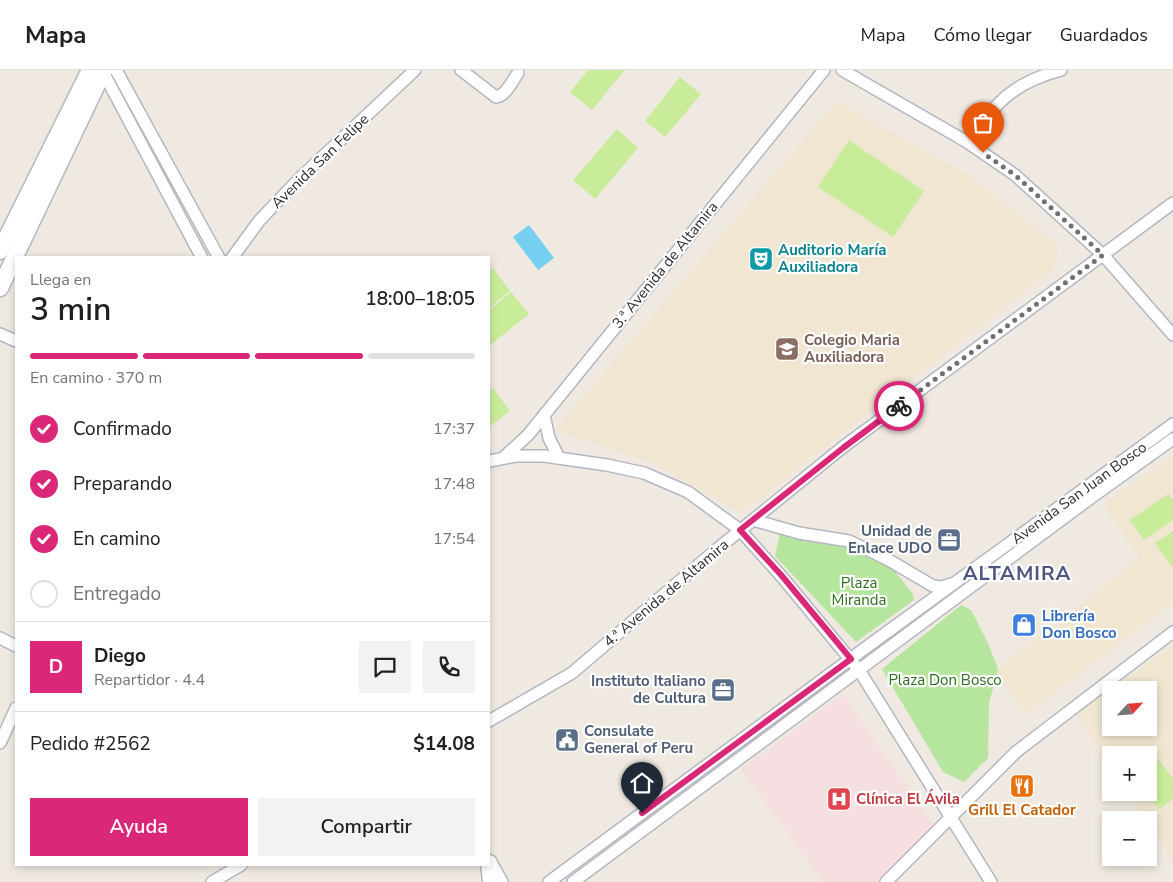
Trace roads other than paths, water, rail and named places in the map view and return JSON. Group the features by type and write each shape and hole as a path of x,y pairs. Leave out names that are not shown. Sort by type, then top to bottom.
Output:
{"street":[{"path":"0,251 103,70"},
{"path":"103,70 201,256"},
{"path":"103,70 219,256"},
{"path":"15,256 103,70"},
{"name":"Avenida San Felipe","path":"233,256 259,221 300,178 415,70"},
{"path":"461,70 496,97 500,97 505,92 518,73"},
{"name":"3.ª Avenida de Altamira","path":"503,458 528,435 824,70"},
{"path":"842,70 967,142 1015,175 1103,255 1173,335"},
{"path":"967,142 1012,90 1029,81 1061,70"},
{"name":"4.ª Avenida de Altamira","path":"490,720 572,672 740,530 843,448 1173,204"},
{"path":"0,288 15,256"},
{"path":"0,334 15,341"},
{"path":"544,415 550,438 559,458"},
{"name":"Avenida San Juan Bosco","path":"550,882 1173,424"},
{"name":"Avenida San Juan Bosco","path":"574,882 1173,439"},
{"path":"490,461 529,456 559,458 644,473 688,492 740,530 782,576 859,670 991,882"},
{"path":"753,520 799,533 849,541 887,559 933,586 958,582"},
{"path":"886,882 1016,752 1173,632"},
{"path":"0,638 15,646"},
{"path":"0,743 15,710"},
{"path":"490,862 498,882"},
{"path":"490,862 502,882"},
{"path":"212,882 239,866"},
{"path":"489,866 490,882"}],"water":[{"path":"529,225 554,258 538,270 513,237"}],"place":[{"name":"Auditorio María Auxiliadora","path":"761,259"},
{"name":"Colegio Maria Auxiliadora","path":"787,349"},
{"name":"Unidad de Enlace UDO","path":"949,540"},
{"name":"Librería Don Bosco","path":"1024,625"},
{"name":"Instituto Italiano de Cultura","path":"723,690"},
{"name":"Consulate General of Peru","path":"567,740"},
{"name":"Grill El Catador","path":"1022,786"},
{"name":"Clínica El Ávila","path":"839,799"}],"district":[{"name":"ALTAMIRA","path":"1017,573"}],"park label":[{"name":"Plaza Miranda","path":"859,592"},
{"name":"Plaza Don Bosco","path":"945,680"}]}
